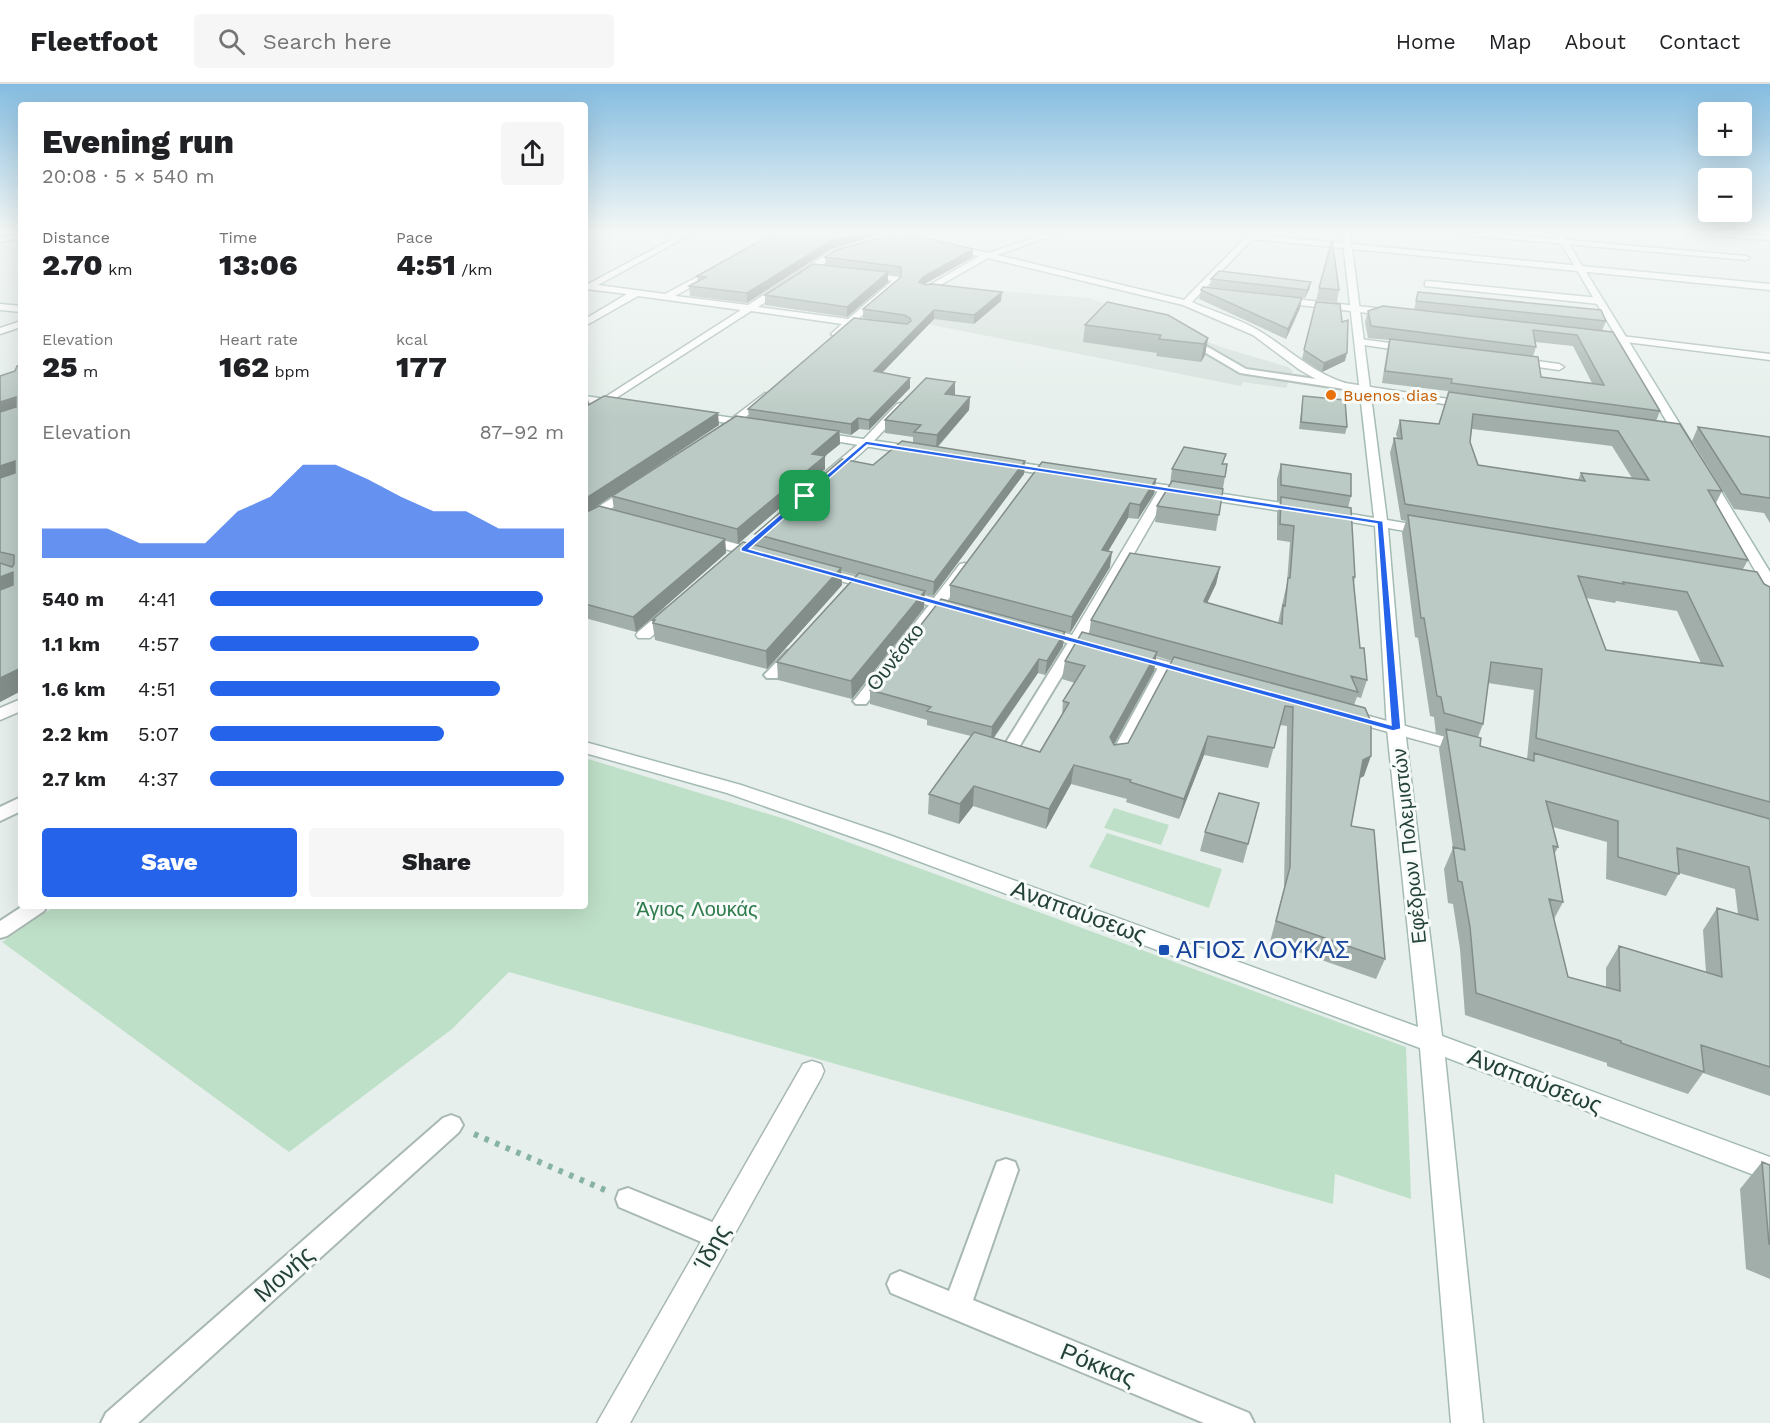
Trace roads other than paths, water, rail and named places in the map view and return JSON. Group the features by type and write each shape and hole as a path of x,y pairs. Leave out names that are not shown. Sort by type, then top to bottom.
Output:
{"street":[{"path":"588,321 632,295"},
{"path":"655,295 871,325"},
{"path":"588,413 769,295"},
{"path":"824,345 880,295"},
{"path":"1155,295 1186,303 1256,333 1304,368 1325,380 1354,389 1480,407"},
{"path":"1186,303 1194,295"},
{"name":"Εφέδρων Πολεμιστών","path":"1353,295 1360,342 1354,389 1381,523 1396,729 1431,1041 1467,1423"},
{"path":"1544,295 1599,301"},
{"path":"1596,295 1695,459 1766,586"},
{"path":"1265,298 1401,314"},
{"path":"3,308 18,309"},
{"path":"0,331 18,325"},
{"path":"1600,336 1770,357"},
{"path":"1360,342 1419,350"},
{"path":"1500,360 1559,367"},
{"path":"707,441 736,421 771,391"},
{"path":"813,489 866,443 911,396"},
{"path":"588,399 631,406"},
{"path":"678,413 760,425"},
{"path":"807,433 934,453"},
{"path":"992,462 1034,474 1072,475"},
{"path":"592,517 648,480"},
{"path":"1119,482 1440,532"},
{"path":"1076,641 1165,489"},
{"path":"592,517 621,518"},
{"path":"688,535 777,559"},
{"name":"Ουνέσκο","path":"938,603 974,555"},
{"path":"800,565 852,585 973,612"},
{"path":"644,635 680,604"},
{"path":"1030,628 1212,678"},
{"path":"0,715 18,706"},
{"path":"1327,710 1476,751"},
{"name":"Αναπαύσεως","path":"588,748 734,789 840,825 1431,1041 1770,1169"},
{"name":"Ίδης","path":"613,1423 812,1071"}],"lane":[{"path":"1177,333 1243,371 1354,389"},
{"name":"Ουνέσκο","path":"861,701 938,603"},
{"path":"772,675 803,641"},
{"path":"1011,747 1076,641"},
{"path":"1117,758 1166,666"},
{"path":"0,815 18,805"},
{"path":"0,931 33,909"},
{"name":"Μονής","path":"116,1423 451,1125"},
{"path":"957,1307 1006,1170"},
{"path":"628,1200 718,1237"},
{"name":"Ρόκκας","path":"900,1284 1239,1423"}],"place":[{"name":"Buenos dias","path":"1331,395"},
{"name":"ΑΓΙΟΣ ΛΟΥΚΑΣ","path":"1164,950"}],"park label":[{"name":"Άγιος Λουκάς","path":"697,909"}]}
